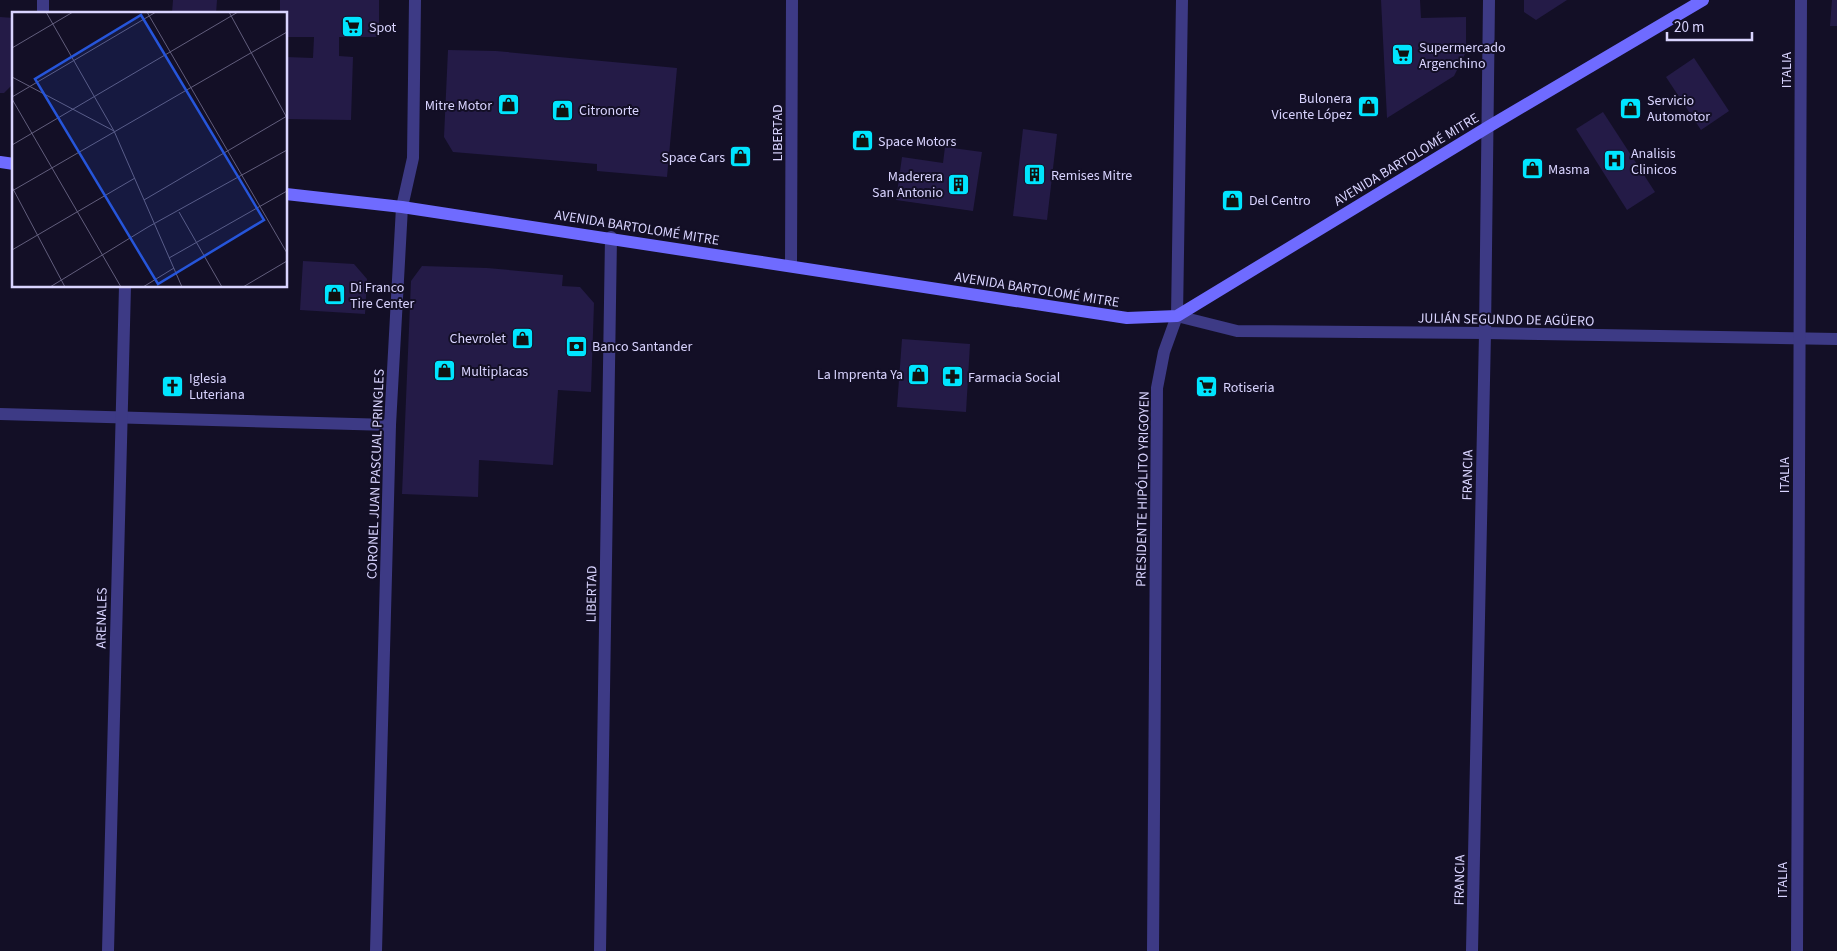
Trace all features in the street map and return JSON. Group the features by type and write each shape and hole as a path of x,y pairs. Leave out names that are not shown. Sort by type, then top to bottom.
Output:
{"main road":[{"name":"AVENIDA BARTOLOMÉ MITRE","path":"288,194 402,207 1128,318 1177,316 1488,127 1703,0"}],"street":[{"name":"CORONEL JUAN PASCUAL PRINGLES","path":"376,951 390,425 402,207 413,158 415,0"},
{"name":"LIBERTAD","path":"791,265 792,0"},
{"name":"PRESIDENTE HIPÓLITO YRIGOYEN","path":"1153,951 1158,388 1164,352 1177,316 1182,0"},
{"name":"FRANCIA","path":"1472,951 1485,333 1489,0"},
{"name":"ITALIA","path":"1797,951 1801,0"},
{"name":"LIBERTAD","path":"600,951 611,238"},
{"name":"ARENALES","path":"108,951 125,288"},
{"name":"JULIÁN SEGUNDO DE AGÜERO","path":"1177,316 1237,331 1837,339"},
{"path":"0,414 390,425"}],"building":[{"path":"173,0 217,0 216,12 172,12"},
{"path":"280,0 379,0 379,37 339,37 339,56 353,57 351,120 288,119 288,57 313,58 314,37 288,37 288,12 280,12"},
{"name":"Supermercado Argenchino","path":"1381,0 1420,0 1421,18 1466,17 1466,52 1454,76 1387,118"},
{"path":"1524,0 1567,0 1536,20 1524,12"},
{"path":"1832,0 1837,0 1837,26 1830,26"},
{"path":"0,17 12,18 12,85 4,93 0,93"},
{"path":"448,50 496,51 677,68 667,177 597,171 597,164 453,152 444,137"},
{"path":"1694,58 1729,111 1701,130 1666,77"},
{"name":"Analisis Clinicos","path":"1603,112 1655,192 1627,210 1576,129"},
{"name":"Remises Mitre","path":"1023,129 1057,134 1047,220 1013,216"},
{"path":"945,147 982,152 973,211 896,200 902,157 943,163"},
{"name":"Di Franco Tire Center","path":"303,261 354,264 367,279 365,314 300,310"},
{"path":"422,266 487,268 563,275 562,286 580,287 594,303 591,392 558,390 553,465 479,460 478,497 402,494 411,281"},
{"path":"902,339 970,344 966,412 897,407"}],"place":[{"name":"Spot","path":"353,27"},
{"name":"Supermercado Argenchino","path":"1403,55"},
{"name":"Mitre Motor","path":"508,105"},
{"name":"Bulonera Vicente López","path":"1368,106"},
{"name":"Servicio Automotor","path":"1631,108"},
{"name":"Citronorte","path":"563,110"},
{"name":"Space Motors","path":"862,141"},
{"name":"Space Cars","path":"741,157"},
{"name":"Analisis Clinicos","path":"1615,161"},
{"name":"Masma","path":"1532,169"},
{"name":"Remises Mitre","path":"1035,175"},
{"name":"Maderera San Antonio","path":"959,184"},
{"name":"Del Centro","path":"1233,200"},
{"name":"Di Franco Tire Center","path":"334,295"},
{"name":"Chevrolet","path":"522,338"},
{"name":"Banco Santander","path":"576,346"},
{"name":"Multiplacas","path":"445,371"},
{"name":"La Imprenta Ya","path":"919,374"},
{"name":"Farmacia Social","path":"952,377"},
{"name":"Iglesia Luteriana","path":"173,386"},
{"name":"Rotiseria","path":"1207,387"}]}
